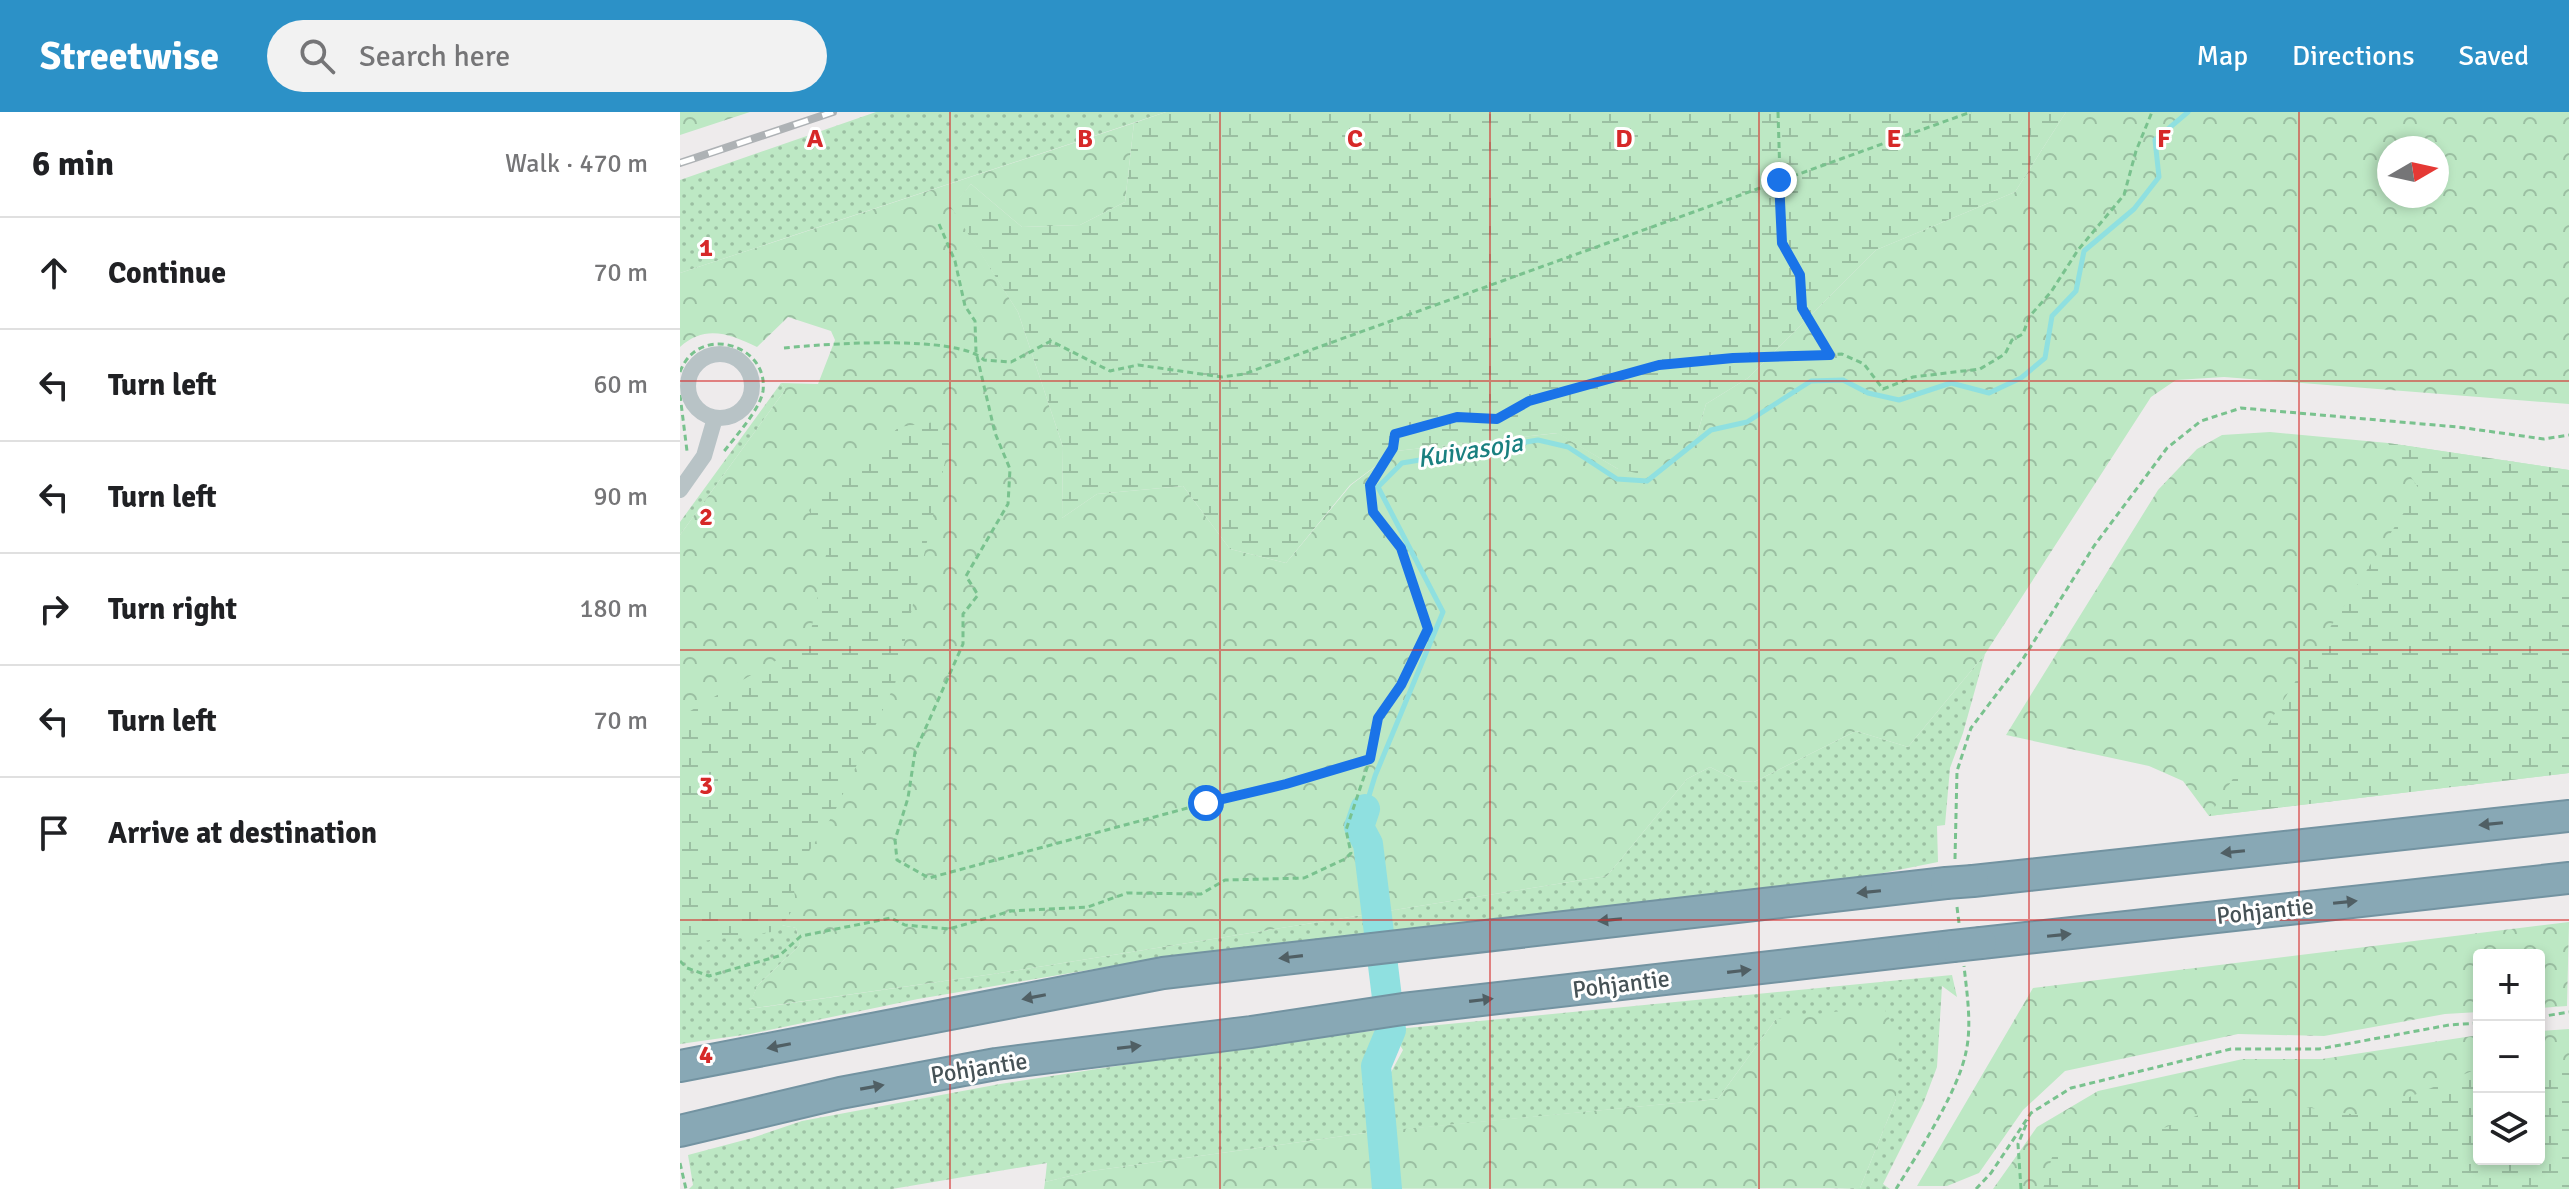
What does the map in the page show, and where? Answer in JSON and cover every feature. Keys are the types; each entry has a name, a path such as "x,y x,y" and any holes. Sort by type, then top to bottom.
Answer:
{"highway":[{"path":"689,1063 1163,973 1380,946 2569,816"},
{"name":"Pohjantie","path":"680,1131 840,1093 996,1064 1389,1011 1964,943 2569,878"}],"street":[{"path":"715,354 724,354 741,362 751,377 752,386 741,410 724,418 715,418 706,415 692,403 689,377 699,361 715,354"},
{"path":"680,490 704,456 715,418"}],"path":[{"path":"1778,112 1782,243 1800,275 1802,308 1830,355"},
{"path":"784,348 848,341 914,344 976,352 984,360 1011,362 1051,341 1110,371 1138,365 1222,377 1244,374 1971,112"},
{"path":"680,961 687,968 709,976 779,956 801,936 891,918 905,925 949,929 1011,911 1088,907 1127,893 1201,894 1225,880 1304,878 1345,859 1351,853 1346,830 1370,759 1378,718 1401,685 1428,629 1401,548 1373,512 1370,485 1393,448 1395,434 1457,417 1497,419 1529,401 1659,365 1733,358 1842,354 1864,364 1883,389 1913,377 1980,369 2005,354 2012,340 2023,334 2029,317 2051,292 2078,250 2124,195 2136,151 2152,112"},
{"path":"939,224 955,261 965,306 975,321 976,352 995,433 1010,469 1008,504 966,576 978,595 963,614 963,644 915,752 908,798 895,840 897,860 929,878 1370,759"},
{"path":"680,395 688,442 686,457"},
{"path":"1896,1189 1959,1076 1967,1050 1968,1002 1953,840 1957,771 1971,728 2021,662 2094,546 2167,448 2201,421 2241,408 2458,427 2544,439 2569,435"},
{"path":"2545,1016 2569,1012"},
{"path":"1976,1189 1991,1173 2031,1113 2071,1088 2231,1049 2319,1049 2473,1023"},
{"path":"2021,1189 2018,1144 2031,1113"},
{"path":"680,1163 686,1189"}],"green space":[{"path":"680,112 750,112 680,135"},
{"path":"876,112 1166,112 680,273 680,180"},
{"path":"1166,112 2066,112 2015,192 1876,250 1748,378 1706,404 1697,435 1641,474 1618,469 1557,433 1396,451 1350,485 1286,563 1230,549 1183,486 1097,494 1062,518 1063,447 1018,312 951,207 971,184 1022,227 1080,225 1125,202 1134,123"},
{"path":"2066,112 2569,112 2569,404 2224,377 2176,380 2151,397 1985,654 1908,747 1856,731 1754,782 1738,781 1710,767 1687,779 1607,876 1000,973 748,1009 757,986 800,945 796,928 771,923 680,928 680,535 785,390 781,383 818,384 835,340 831,331 788,317 757,347 727,335 708,333 680,347 680,273 1134,123 1125,202 1080,225 1022,227 971,184 952,207 1018,312 1063,447 1062,518 1097,494 1183,486 1230,549 1286,563 1351,485 1396,451 1558,433 1618,469 1697,435 1706,404 1748,378 1876,250 2015,192"},
{"path":"781,383 785,390 680,535 680,522"},
{"path":"935,422 949,444 895,684 833,815 792,877 796,904 779,931 680,944 680,717 809,641 826,555 809,510 899,427"},
{"path":"2270,432 2388,443 2569,470 2569,773 2209,816 2183,781 2149,766 2006,735 2158,490 2197,449 2222,435"},
{"path":"2388,443 2569,470 2569,773 2209,816 2419,489"},
{"path":"1985,654 1950,768 1945,825 1937,826 1938,862 1853,879 1124,964 918,999 750,1034 680,1044 680,928 771,923 796,928 800,945 757,986 749,1009 1000,973 1607,876 1687,779 1710,767 1738,781 1754,782 1856,731 1908,747"},
{"path":"2569,922 2567,1006 2545,1008 2545,949 2473,949 2473,1012 2445,1014 2324,1036 2238,1034 2065,1071 2023,1110 1979,1173 1947,1186 1917,1186 2033,988"},
{"path":"1952,975 1957,997 1942,986 1937,1067 1923,1104 1883,1184 1890,1189 1829,1189 1860,1188 1896,1099 1776,1019 1718,1099 1387,1131 1389,1076 1403,1050 1398,1042 1397,1029"},
{"path":"1883,1006 1899,1038 1896,1099 1860,1188 1044,1189 1045,1182 1091,1171 1372,1132 1718,1099 1776,1019"},
{"path":"2569,1029 2569,1189 1993,1189 2037,1127 2098,1091 2243,1059 2322,1059 2473,1036 2473,1165 2545,1165 2545,1031"},
{"path":"1380,1030 1381,1043 1370,1065 1372,1132 1091,1171 1045,1182 1047,1163 892,1189 689,1189 693,1185 688,1155 802,1121 1000,1084 1253,1045"},
{"path":"2545,1068 2569,1070 2569,1189 2043,1189 2058,1136 2142,1136 2245,1098 2364,1116 2473,1071 2473,1165 2545,1165"}],"waterway":[{"name":"Kuivasoja","path":"1365,809 1375,776 1443,612 1378,487 1402,463 1538,440 1568,447 1617,479 1647,481 1711,430 1747,422 1811,381 1843,380 1868,393 1899,400 1951,383 1989,393 2021,378 2045,358 2052,316 2076,291 2084,251 2134,209 2159,177 2155,140 2188,112"},
{"name":"Kuivasoja","path":"1365,809 1359,827 1368,844 1391,1030 1376,1066 1387,1189"}],"railway":[{"path":"680,163 833,112"}],"route":[{"path":"1206,803 1370,759 1378,718 1401,685 1428,629 1401,548 1373,512 1370,485 1393,448 1395,434 1457,417 1497,419 1529,401 1659,365 1733,358 1830,355 1802,308 1800,275 1782,243 1779,180"}]}
